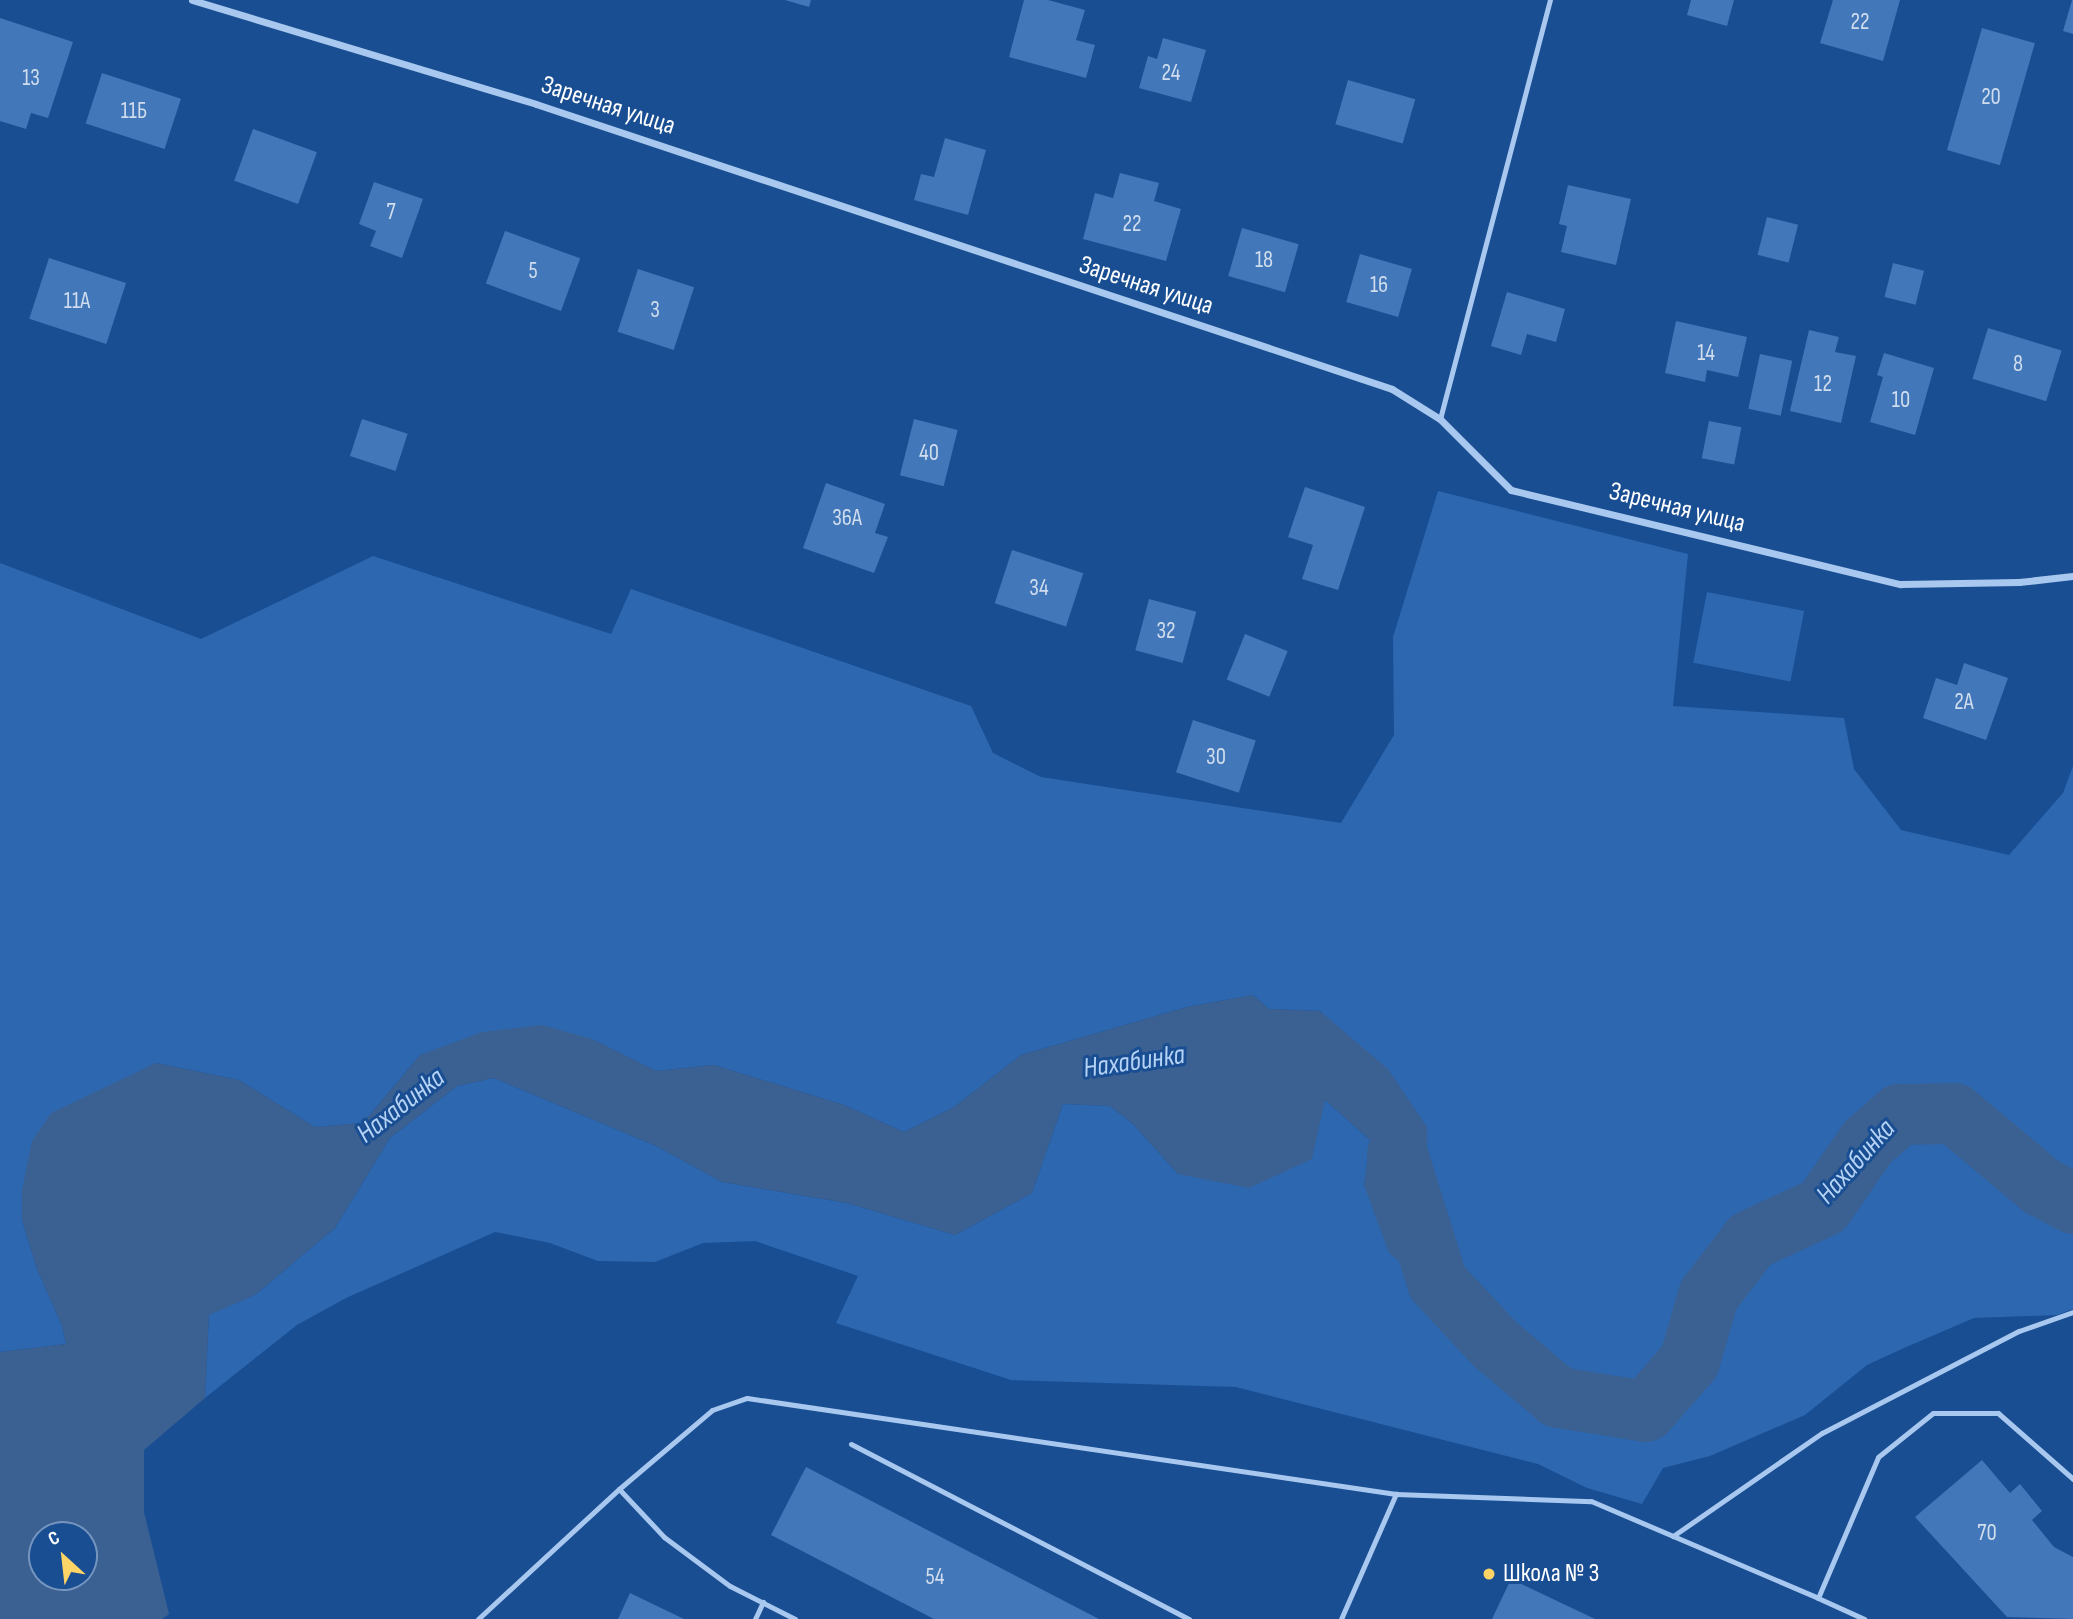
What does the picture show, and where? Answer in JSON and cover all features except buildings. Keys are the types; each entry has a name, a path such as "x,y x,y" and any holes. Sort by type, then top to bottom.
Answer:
{"street":[{"name":"Заречная улица","path":"192,0 536,104 1392,389 1440,419 1511,490 1901,584 2019,582 2073,576"}],"lane":[{"path":"1440,419 1550,0"},
{"path":"1673,1536 1822,1433 2019,1331 2073,1312"},
{"path":"478,1619 619,1489 712,1410 747,1398 1396,1494 1591,1501 1864,1619"},
{"path":"1818,1598 1878,1457 1933,1413 1998,1413 2073,1479"},
{"path":"851,1444 1189,1619"},
{"path":"619,1489 664,1537 730,1586 795,1619"},
{"path":"1341,1619 1396,1494"},
{"path":"755,1619 763,1602"}],"shaded area":[{"path":"1438,491 1688,554 1673,706 1844,718 1854,769 1901,830 2009,855 2063,793 2073,766 2073,1309 2057,1315 1974,1318 1904,1348 1867,1365 1805,1415 1710,1456 1663,1468 1642,1504 1587,1488 1538,1464 1236,1387 1011,1380 836,1323 858,1276 755,1241 703,1243 655,1262 598,1261 550,1243 495,1232 346,1298 297,1325 205,1398 209,1314 255,1295 335,1228 390,1138 457,1086 494,1078 656,1146 722,1182 847,1203 955,1235 1032,1193 1063,1104 1110,1106 1133,1124 1178,1174 1325,1100 1370,1140 1364,1186 1428,1212 1321,1011 1269,1009 1253,995 1187,1007 1021,1055 954,1107 904,1132 844,1105 714,1065 656,1071 592,1039 420,1055 363,1123 315,1127 239,1080 156,1063 118,1083 22,1220 37,1269 62,1326 66,1344 0,1352 0,563 201,639 373,556 611,634 631,589 971,706 993,753 1041,777 1341,823 1394,735 1393,637"},
{"path":"1707,592 1804,611 1790,682 1693,663"}],"water":[{"path":"1253,995 1269,1009 1320,1011 1388,1069 1427,1127 1428,1212 1409,1269 1389,1253 1364,1185 1370,1140 1325,1100 1312,1159 1249,1188 1178,1174 1133,1124 1110,1106 1063,1104 1032,1193 955,1235 847,1203 722,1182 656,1146 494,1078 457,1086 390,1138 335,1228 255,1295 209,1315 205,1398 144,1450 144,1512 169,1614 162,1619 0,1619 0,1352 66,1344 62,1326 37,1269 22,1220 22,1190 32,1141 51,1113 156,1063 239,1080 315,1127 363,1123 420,1055 482,1032 542,1025 592,1039 656,1071 714,1065 844,1105 904,1132 954,1107 1021,1055 1187,1007"}],"waterway":[{"name":"Нахабинка","path":"1397,1154 1437,1282 1495,1344 1558,1397 1645,1411 1689,1361 1708,1295 1750,1240 1823,1206 1867,1142 1899,1114 1954,1113 2041,1186 2073,1203"}],"place":[{"name":"Школа № 3","path":"1489,1574"}]}
